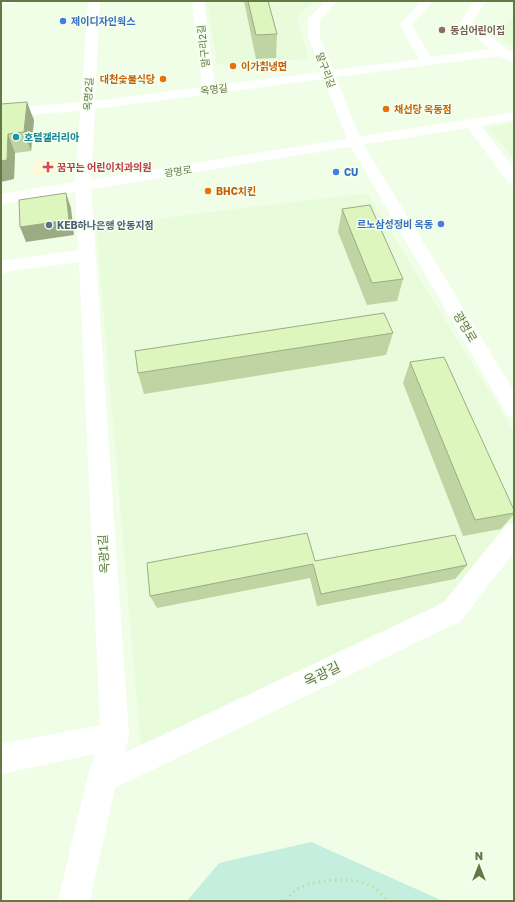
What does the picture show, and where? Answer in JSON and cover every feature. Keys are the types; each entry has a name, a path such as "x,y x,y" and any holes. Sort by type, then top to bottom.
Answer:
{"street":[{"path":"1,2 10,1"},
{"name":"옥명2길","path":"83,187 94,1"},
{"name":"말구리2길","path":"198,1 209,90"},
{"name":"말구리길","path":"329,1 314,19 314,37 327,75 355,142"},
{"path":"427,1 406,25 427,61"},
{"path":"480,1 466,24 501,52 514,60"},
{"name":"옥명길","path":"1,113 88,106 501,52"},
{"name":"광명로","path":"1,199 83,187 514,116"},
{"path":"472,124 514,179"},
{"name":"광명로","path":"355,142 514,409"},
{"name":"옥광1길","path":"83,187 115,736"},
{"path":"1,270 5,266 87,255"},
{"name":"옥광길","path":"102,779 452,612 514,533"},
{"path":"1,759 115,736 102,779 74,901"}],"path":[{"path":"287,901 294,891 317,883 352,879 365,883 377,890 389,901"}],"shaded area":[{"path":"207,1 313,1 297,19 309,59 217,64"},
{"path":"514,19 514,48 490,31"},
{"path":"514,123 514,160 488,128"},
{"name":"꿈꾸는 어린이치과의원","path":"65,158 63,173 31,176 34,161"},
{"path":"367,193 514,432 514,537 469,600 141,751 96,226"},
{"path":"311,842 443,901 187,901 219,863"}],"building":[{"path":"248,1 268,1 277,34 256,35"},
{"path":"27,102 24,132 8,134 7,160 1,161 1,104"},
{"path":"66,193 69,220 20,227 19,200"},
{"path":"370,205 403,279 372,283 342,209"},
{"path":"384,313 393,333 138,373 135,351"},
{"path":"444,357 514,510 514,513 475,520 410,362"},
{"path":"307,533 315,561 455,535 467,565 321,594 313,564 150,596 147,563"}],"place":[{"name":"제이디자인웍스","path":"63,21"},
{"name":"동심어린이집","path":"442,30"},
{"name":"이가칡냉면","path":"233,66"},
{"name":"대천숯불식당","path":"163,79"},
{"name":"채선당 옥동점","path":"386,109"},
{"name":"호텔갤러리아","path":"16,137"},
{"name":"꿈꾸는 어린이치과의원","path":"48,167"},
{"name":"CU","path":"336,172"},
{"name":"BHC치킨","path":"208,191"},
{"name":"르노삼성정비 옥동","path":"441,224"},
{"name":"KEB하나은행 안동지점","path":"49,225"}]}
